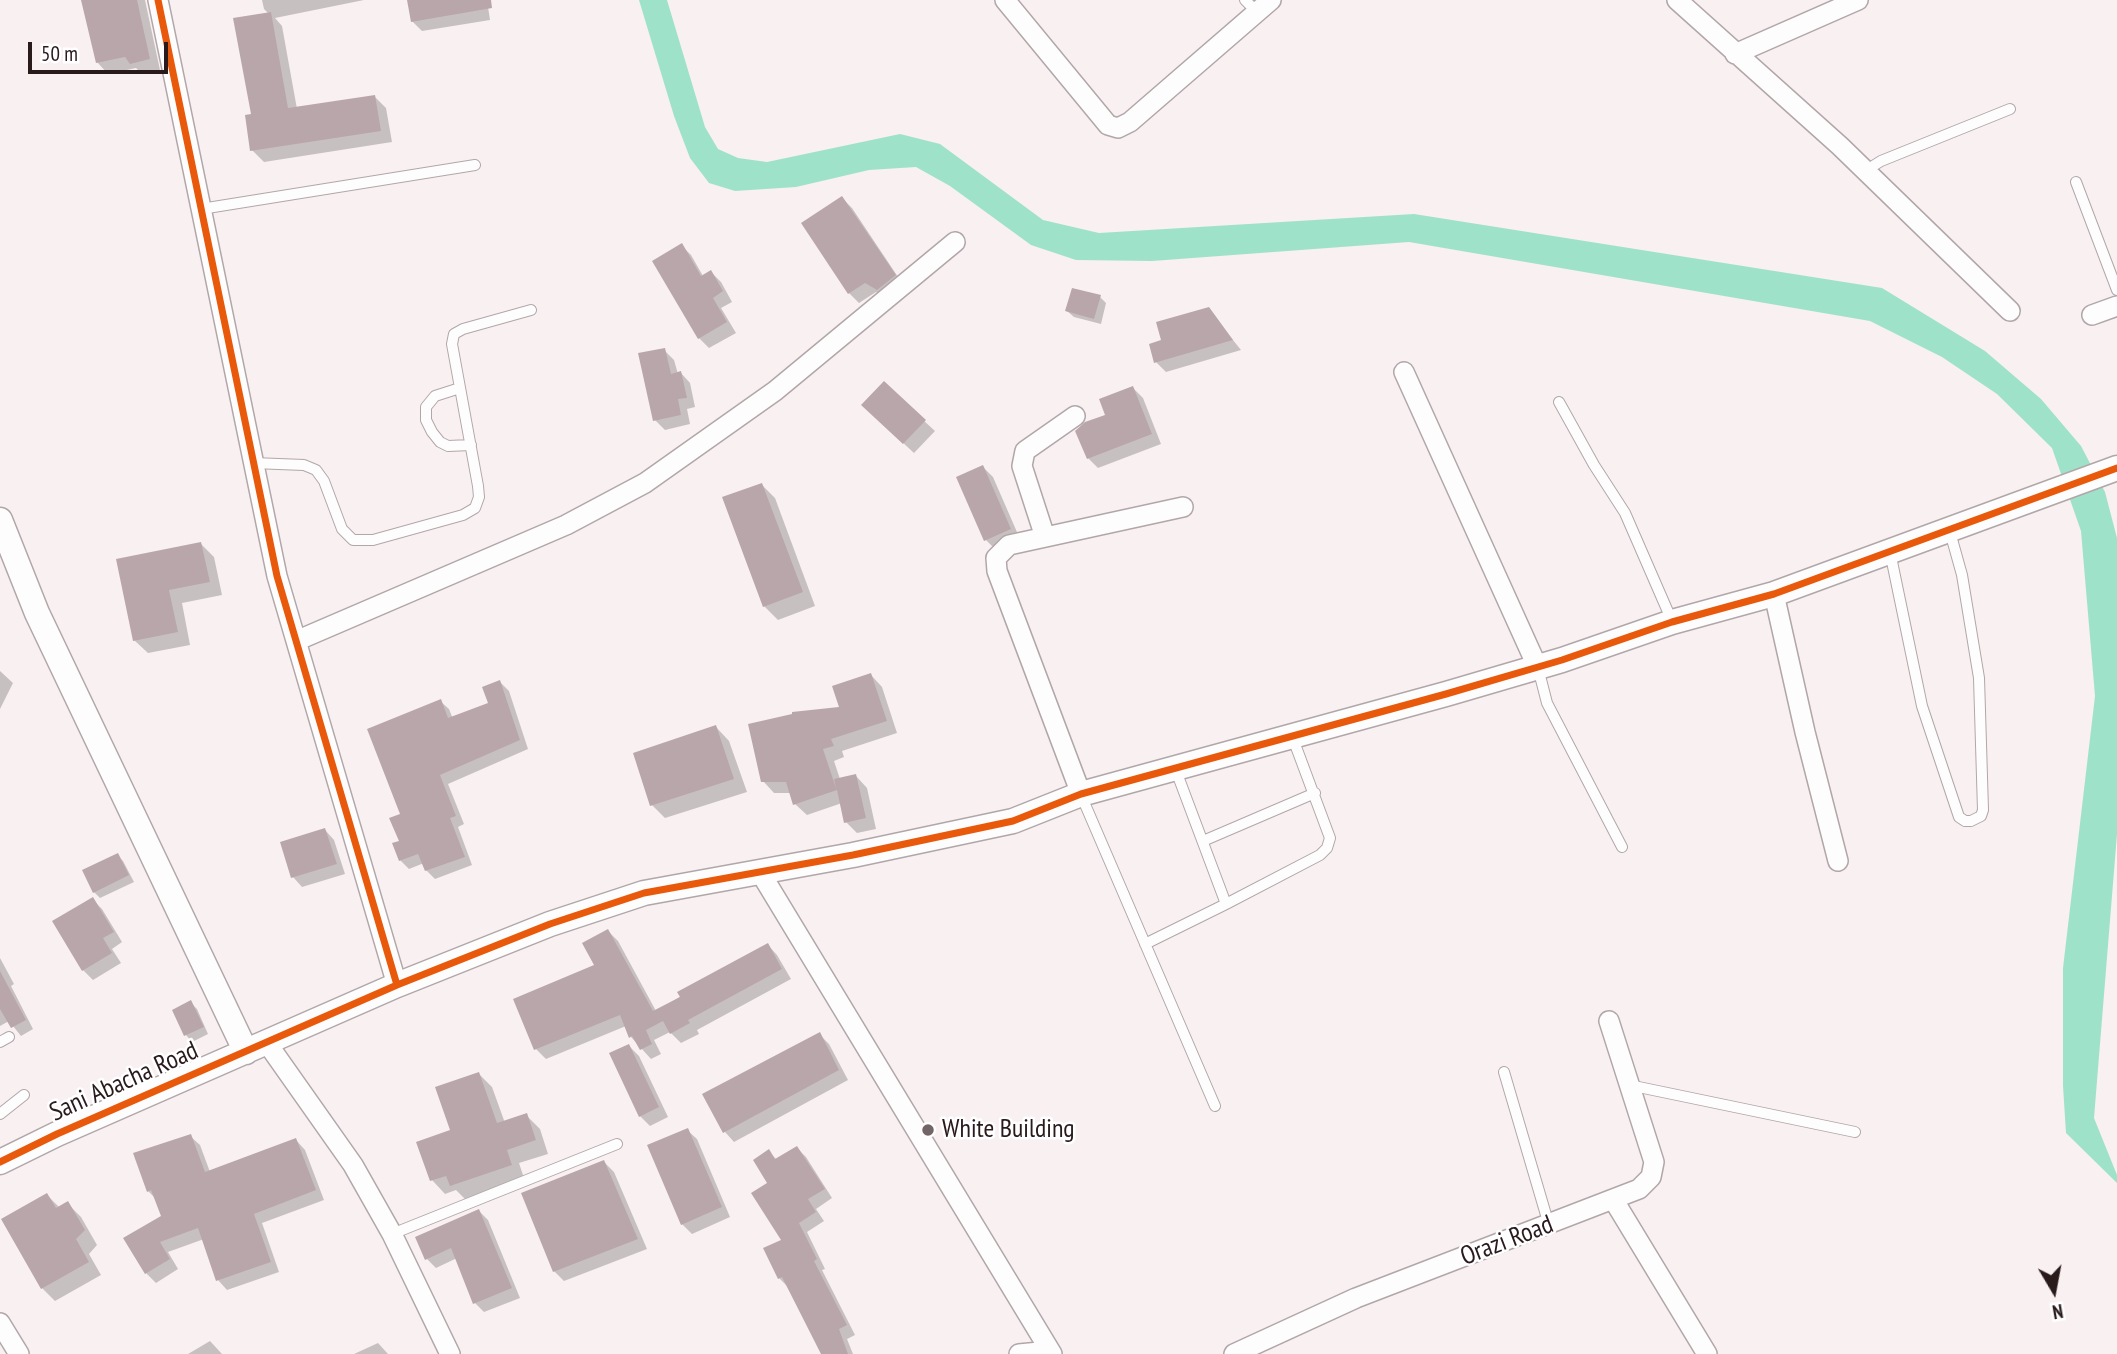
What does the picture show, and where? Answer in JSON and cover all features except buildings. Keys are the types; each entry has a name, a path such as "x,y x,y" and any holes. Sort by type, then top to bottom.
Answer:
{"street":[{"path":"158,0 277,576 397,985"},
{"path":"1005,0 1108,125 1118,128 1130,122 1258,4"},
{"path":"1677,0 1865,171 2010,311"},
{"path":"1735,54 1858,0"},
{"path":"296,641 566,525 646,483 775,391 955,242"},
{"path":"2092,316 2117,306"},
{"path":"1404,372 1538,666"},
{"path":"1045,537 1022,466 1025,451 1075,416"},
{"name":"Sani Abacha Road","path":"0,1162 57,1134 397,985 550,924 645,893 866,852 1013,821 1081,794 1446,694 1562,660 1672,622 1774,594 2110,471"},
{"path":"1081,794 998,571 996,558 1009,545 1183,507"},
{"path":"0,520 37,613 257,1047 353,1165 392,1234 450,1354"},
{"path":"1774,594 1838,861"},
{"path":"761,872 1051,1352 1019,1354"},
{"name":"Orazi Road","path":"1234,1354 1356,1298 1639,1189 1651,1177 1654,1162 1609,1021"},
{"path":"1613,1199 1707,1354"},
{"path":"0,1323 19,1354"}],"lane":[{"path":"1865,171 1881,161 2010,109"},
{"path":"201,209 475,165"},
{"path":"2076,182 2117,289"},
{"path":"253,463 304,465 316,470 324,481 342,528 353,540 373,540 463,515 475,508 479,497 452,344 454,334 531,310"},
{"path":"460,388 435,396 426,407 426,420 440,442 448,446 471,445"},
{"path":"1559,402 1594,465 1625,513 1672,622"},
{"path":"1890,551 1922,706 1959,817 1971,821 1981,816 1983,810 1979,678 1962,575 1950,529"},
{"path":"1538,666 1547,703 1622,847"},
{"path":"1145,943 1226,905 1320,855 1327,848 1330,838 1292,736"},
{"path":"1175,768 1226,905"},
{"path":"1202,841 1315,793"},
{"path":"1081,794 1215,1106"},
{"path":"1504,1072 1549,1225"},
{"path":"1629,1085 1855,1132"},
{"path":"0,1114 24,1096"},
{"path":"392,1234 617,1144"}],"shaded area":[{"path":"639,0 667,0 705,127 718,149 738,158 767,162 900,134 940,144 1043,220 1099,233 1414,214 1882,288 1985,351 2041,399 2081,446 2105,492 2117,538 2117,834 2094,1118 2117,1175 2117,1183 2066,1133 2063,1086 2063,968 2095,696 2081,531 2052,448 1997,394 1942,357 1870,321 1409,242 1152,261 1076,260 1031,245 950,186 916,167 869,170 796,187 735,191 709,183 690,158 674,116"}],"cycle path":[{"path":"158,0 277,576 397,985"},
{"path":"0,1162 57,1134 397,985 550,924 644,893 853,855 1013,821 1081,794 1446,694 1562,660 1672,622 1774,594 2117,468"}],"place":[{"name":"White Building","path":"928,1130"}]}
